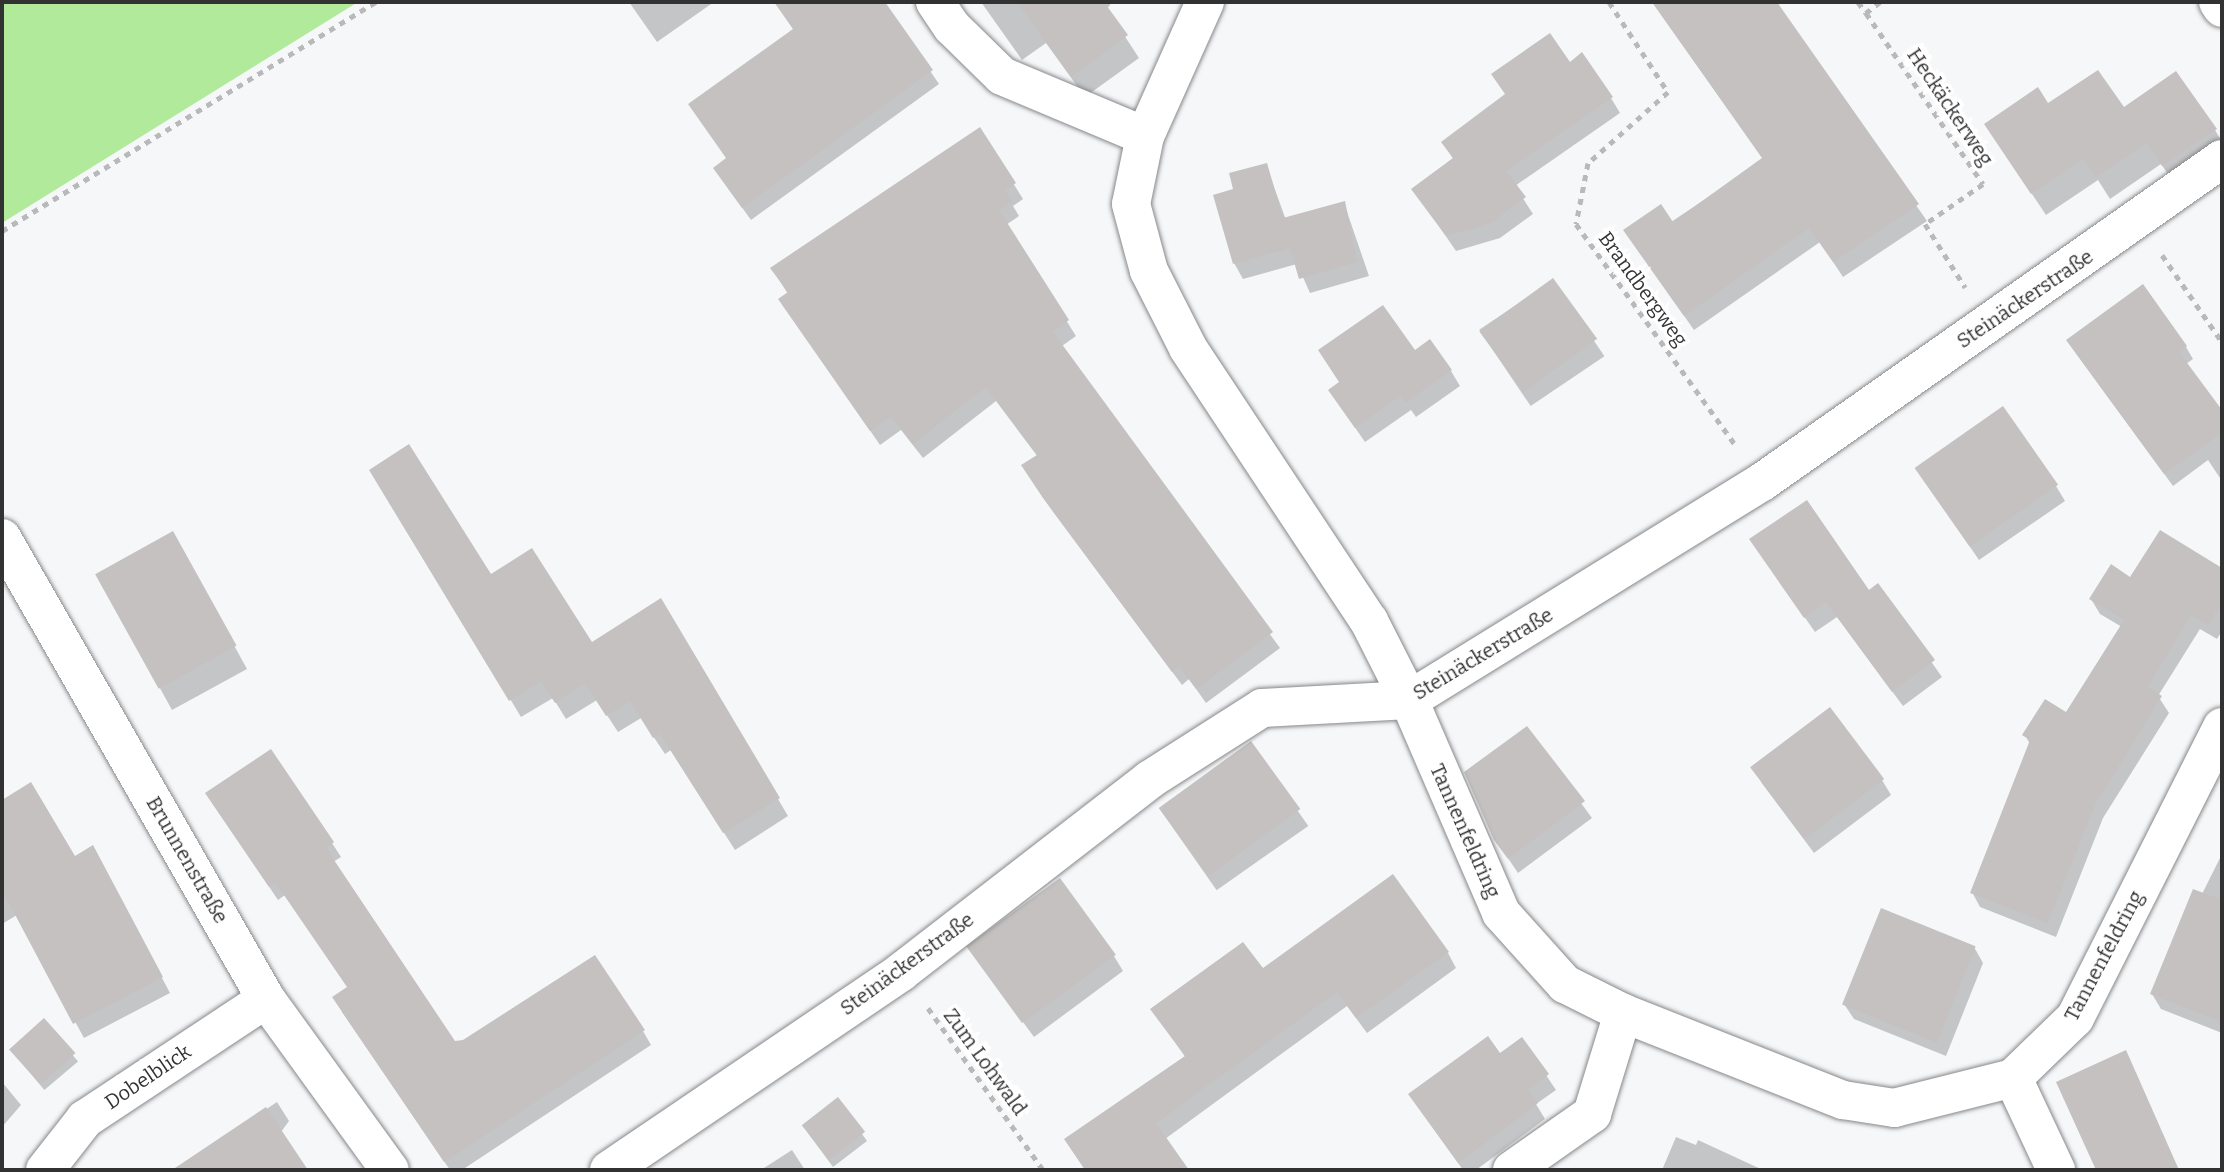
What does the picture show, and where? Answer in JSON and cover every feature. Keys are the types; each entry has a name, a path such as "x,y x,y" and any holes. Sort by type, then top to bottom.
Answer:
{"street":[{"path":"935,2 952,27 1002,76 1145,136"},
{"name":"Tannenfeldring","path":"1205,2 1145,136 1131,204 1149,271 1188,348 1369,621 1409,700 1501,913 1565,984 1623,1013 1843,1100 1894,1108 2013,1078 2075,1018 2222,727"},
{"path":"2218,2 2222,8"},
{"name":"Steinäckerstraße","path":"609,1170 901,972 1149,780 1262,708 1409,700 1762,482 1988,323 2139,222 2222,159"},
{"name":"Brunnenstraße","path":"2,538 266,999 390,1170"},
{"name":"Dobelblick","path":"45,1170 85,1119 266,999"},
{"path":"1512,1170 1592,1114 1623,1013"},
{"path":"2013,1078 2056,1170"}],"path":[{"path":"2,231 376,2"},
{"name":"Brandbergweg","path":"1609,2 1668,92 1588,163 1576,224 1762,482"},
{"name":"Heckäckerweg","path":"1858,2 1983,184 1925,224 1988,323"},
{"path":"1866,13 1880,2"},
{"path":"2139,222 2222,342"},
{"name":"Zum Lohwald","path":"901,972 1043,1170"}],"green space":[{"path":"2,2 358,2 2,223"}],"building":[{"path":"774,2 885,2 933,70 742,208 713,168 726,158 688,104 793,29"},
{"path":"1017,2 1104,2 1128,35 1071,77"},
{"path":"1652,2 1777,2 1919,204 1833,262 1809,228 1684,316 1623,230 1661,204 1673,222 1762,158"},
{"path":"1550,33 1570,62 1582,52 1613,97 1506,171 1526,197 1491,223 1446,236 1411,189 1453,158 1441,142 1505,94 1491,74"},
{"path":"2098,70 2124,107 2176,71 2217,129 2162,166 2147,143 2096,177 2083,159 2031,194 1984,124 2038,87 2048,103"},
{"path":"980,127 1016,183 1005,190 1012,201 999,210 1069,320 1053,332 1273,632 1196,689 1179,666 1172,672 1043,498 1021,465 1037,455 986,387 913,444 891,416 870,431 778,299 788,292 770,268"},
{"path":"1267,163 1283,218 1345,201 1357,262 1299,279 1290,248 1233,264 1213,195 1233,189 1229,173"},
{"path":"1553,278 1597,339 1523,392 1479,331"},
{"path":"2143,284 2187,346 2179,352 2222,410 2222,433 2164,474 2066,340"},
{"path":"1383,305 1415,350 1430,339 1452,370 1405,403 1400,396 1355,428 1328,390 1339,382 1318,350"},
{"path":"2003,406 2058,485 1970,547 1915,468"},
{"path":"409,444 491,574 532,548 592,642 661,598 780,798 723,833 660,734 653,738 630,701 606,716 585,683 555,703 541,681 509,701 369,470"},
{"path":"1807,500 1869,590 1878,583 1935,660 1892,692 1826,602 1804,618 1749,539"},
{"path":"2160,530 2222,568 2222,603 2208,625 2191,615 2147,687 2162,696 2096,803 2048,923 1970,893 2030,740 2022,735 2045,699 2066,712 2124,620 2089,599 2111,564 2130,577"},
{"path":"173,531 237,646 159,689 95,574"},
{"path":"1830,707 1884,779 1804,839 1750,767"},
{"path":"1527,726 1585,801 1508,859 1494,840 1464,772"},
{"path":"1251,741 1300,809 1208,876 1159,808"},
{"path":"271,749 334,842 326,848 455,1041 463,1040 595,955 645,1030 444,1162 332,997 347,987 275,882 269,887 205,793"},
{"path":"31,782 75,856 93,845 163,977 73,1024 2,890 2,800"},
{"path":"1393,874 1449,952 1356,1018 1337,992 1156,1123 1189,1170 1085,1170 1064,1139 1185,1056 1150,1009 1243,942 1263,968"},
{"path":"1060,878 1116,955 1022,1023 966,946"},
{"path":"2193,889 2222,900 2222,1022 2150,994"},
{"path":"1881,908 1976,946 1937,1043 1842,1004"},
{"path":"44,1018 75,1053 41,1084 9,1049"},
{"path":"1488,1036 1500,1053 1522,1037 1549,1074 1528,1090 1538,1103 1458,1163 1408,1094"},
{"path":"2126,1050 2179,1170 2096,1170 2056,1082"},
{"path":"838,1097 865,1132 829,1160 802,1125"},
{"path":"266,1107 308,1170 172,1170"}]}
